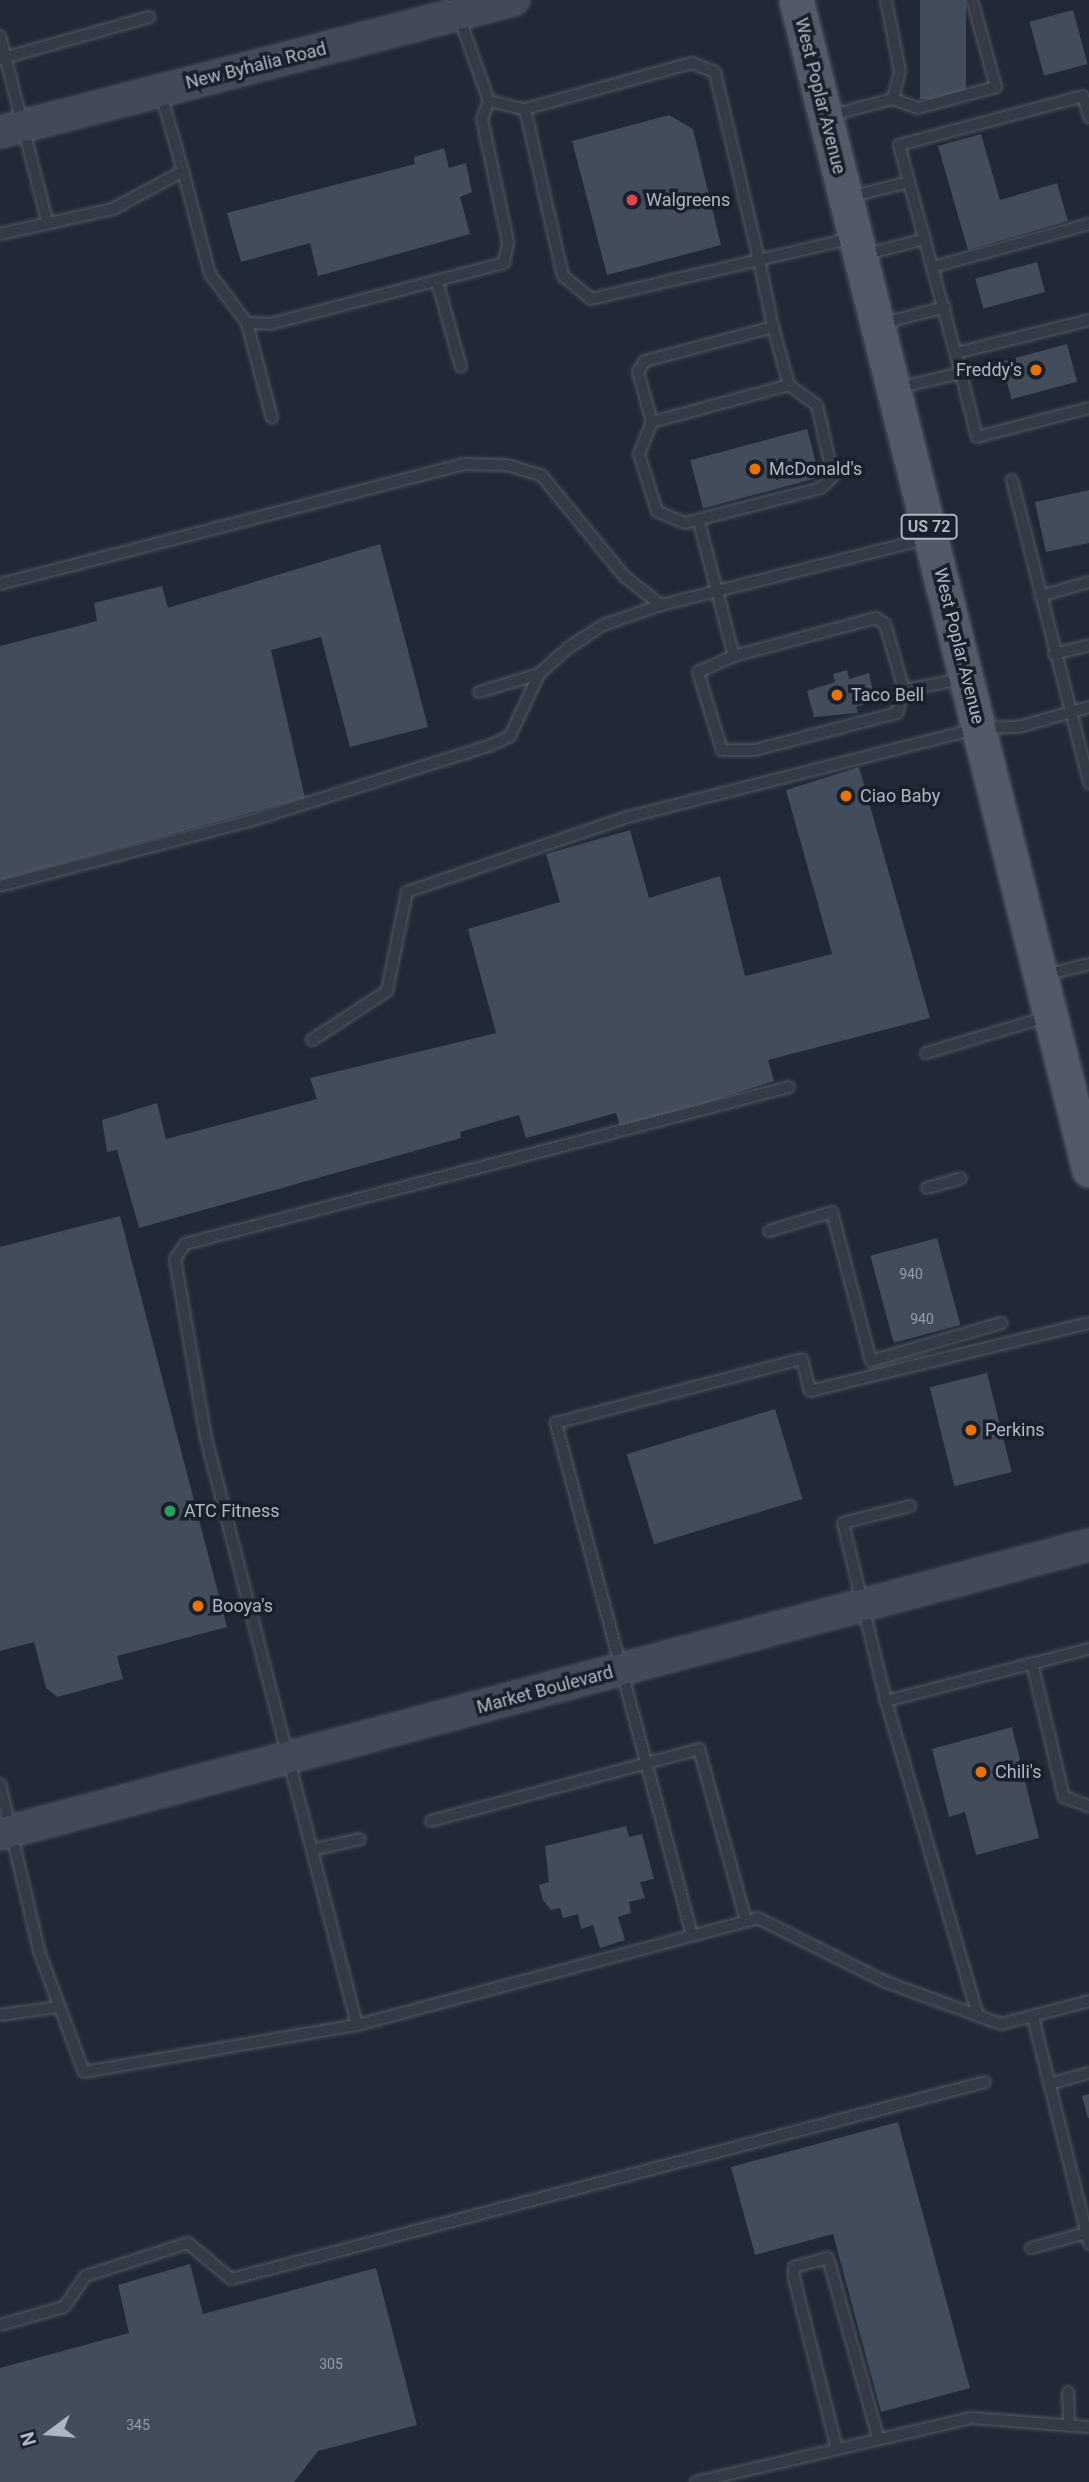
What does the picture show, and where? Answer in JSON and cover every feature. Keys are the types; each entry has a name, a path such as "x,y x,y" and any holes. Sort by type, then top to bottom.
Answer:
{"main road":[{"name":"West Poplar Avenue","path":"796,0 1089,1170"}],"street":[{"name":"New Byhalia Road","path":"11,130 160,91 455,7 513,0"},
{"name":"Market Boulevard","path":"8,1832 621,1670 866,1602 1089,1545"}],"lane":[{"path":"886,0 900,71 893,99"},
{"path":"825,117 893,99 918,108 996,87 972,0"},
{"path":"247,323 270,324 504,263 508,242 482,119 489,102 455,7"},
{"path":"2,59 149,18"},
{"path":"0,36 11,130 47,221"},
{"path":"489,102 525,109 692,63 715,72 773,327 789,385 817,405 833,476 821,488 699,522 657,511 639,454 652,422 638,372 645,361 773,327"},
{"path":"160,91 210,274 247,323 272,418"},
{"path":"1089,117 1083,96 900,145 945,307 977,437 1089,408"},
{"path":"525,109 563,276 591,299 759,260 925,239"},
{"path":"0,234 47,221 113,209 183,171"},
{"path":"846,197 909,182"},
{"path":"933,267 1089,224"},
{"path":"438,281 461,367"},
{"path":"878,325 945,307"},
{"path":"956,353 1089,320"},
{"path":"894,389 961,373"},
{"path":"652,422 789,385"},
{"path":"0,584 464,464 507,465 542,476 625,577 661,605"},
{"path":"1012,481 1054,654 1089,782"},
{"path":"699,522 734,656"},
{"path":"479,692 538,674 603,625 661,605 932,537"},
{"path":"1040,596 1089,582"},
{"path":"876,618 885,624 904,690 897,713 755,750 722,750 698,672 734,656 876,618"},
{"path":"1054,654 1089,645"},
{"path":"0,886 250,821 491,745 510,736 523,717 538,674"},
{"path":"904,690 967,678"},
{"path":"312,1040 387,990 407,892 624,818 980,728 1018,727 1089,707"},
{"path":"1042,976 1089,964"},
{"path":"926,1053 1052,1016"},
{"path":"357,2025 316,1849 206,1438 175,1259 185,1244 789,1087"},
{"path":"927,1188 961,1178"},
{"path":"769,1231 832,1212 871,1361 1002,1323"},
{"path":"692,1935 556,1423 803,1359 810,1391 1089,1323"},
{"path":"910,1506 843,1522 866,1602 886,1701 978,2016"},
{"path":"886,1701 1089,1648"},
{"path":"1032,1663 1064,1797 1089,1806"},
{"path":"431,1821 699,1749 746,1921"},
{"path":"0,1784 8,1832 30,1922 58,2007 84,2072 357,2025 758,1918 886,1982 1001,2024 1089,2001"},
{"path":"316,1849 360,1839"},
{"path":"0,2015 58,2007"},
{"path":"1031,2248 1088,2236 1032,2017"},
{"path":"1049,2084 1089,2073"},
{"path":"0,2325 64,2307 86,2276 188,2243 231,2279 985,2082"},
{"path":"836,2445 793,2278 794,2267 828,2258 878,2437"},
{"path":"1068,2392 1069,2426"},
{"path":"696,2482 836,2445 972,2418 1089,2427"}],"building":[{"path":"920,0 966,0 966,99 920,99"},
{"path":"1073,10 1087,64 1044,76 1030,22"},
{"name":"Walgreens","path":"669,115 693,129 721,245 607,275 572,141"},
{"path":"981,134 1000,200 1057,183 1068,221 968,250 938,146"},
{"path":"444,148 449,168 466,163 472,192 460,197 470,234 318,276 310,243 241,262 227,213 415,164 414,157"},
{"path":"1037,262 1045,292 983,309 975,279"},
{"path":"1067,344 1077,382 1011,399 1001,362"},
{"name":"McDonald's","path":"807,429 820,477 703,509 690,460"},
{"path":"1089,490 1089,543 1046,552 1035,502"},
{"path":"380,544 428,727 350,747 321,637 271,650 305,798 0,880 0,646 97,621 94,603 162,586 168,608"},
{"path":"847,670 849,679 869,673 875,701 856,707 858,713 814,717 807,691 835,682 833,674"},
{"path":"859,767 930,1018 768,1060 774,1081 621,1130 616,1113 526,1138 519,1115 460,1132 461,1138 139,1228 117,1150 107,1152 102,1120 157,1103 166,1139 317,1099 310,1078 496,1033 468,929 560,902 546,854 630,830 649,898 720,876 745,976 832,954 786,790"},
{"path":"120,1216 227,1627 117,1656 123,1679 57,1697 46,1688 34,1642 0,1651 0,1247"},
{"path":"937,1238 960,1325 894,1343 870,1256"},
{"name":"Perkins","path":"987,1373 1012,1472 954,1486 930,1387"},
{"path":"775,1409 802,1499 654,1544 627,1454"},
{"name":"Chili's","path":"1012,1727 1039,1838 976,1855 965,1812 949,1817 932,1749"},
{"path":"626,1826 629,1837 642,1834 654,1879 640,1882 645,1898 629,1902 631,1913 618,1917 625,1940 600,1948 593,1925 581,1929 578,1914 563,1918 560,1908 551,1910 543,1900 539,1885 549,1882 545,1846"},
{"path":"1089,2094 1089,2118 1088,2118 1082,2096"},
{"path":"898,2122 970,2388 881,2412 833,2234 755,2255 731,2167"},
{"path":"190,2264 203,2314 376,2268 417,2425 318,2451 294,2482 0,2482 0,2368 129,2333 118,2285"}],"place":[{"name":"Walgreens","path":"632,200"},
{"name":"Freddy's","path":"1036,370"},
{"name":"McDonald's","path":"755,469"},
{"name":"Taco Bell","path":"837,695"},
{"name":"Ciao Baby","path":"846,796"},
{"name":"Perkins","path":"971,1430"},
{"name":"ATC Fitness","path":"170,1511"},
{"name":"Booya's","path":"198,1606"},
{"name":"Chili's","path":"981,1772"}]}
